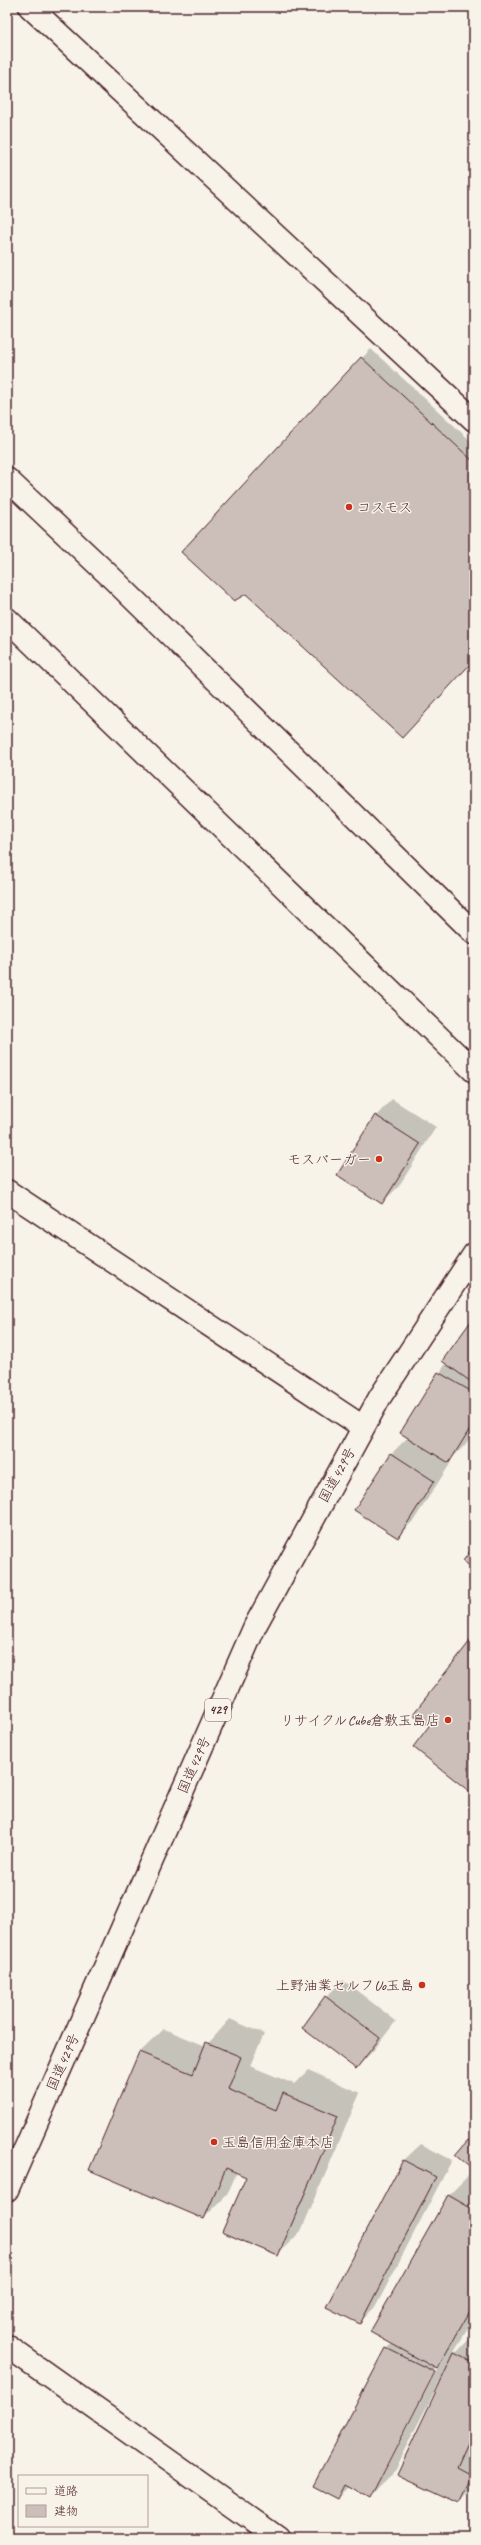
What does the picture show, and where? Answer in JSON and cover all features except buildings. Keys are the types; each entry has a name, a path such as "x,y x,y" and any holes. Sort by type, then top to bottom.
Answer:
{"main road":[{"path":"30,7 474,420"},
{"path":"7,479 112,578 474,933"},
{"path":"7,619 474,1071"},
{"path":"7,1191 363,1427"},
{"name":"国道429号","path":"7,2190 255,1626 380,1397 474,1254"},
{"path":"7,2346 278,2538"}],"place":[{"name":"コスモス","path":"349,507"},
{"name":"モスバーガー","path":"379,1159"},
{"name":"リサイクルCube倉敷玉島店","path":"448,1720"},
{"name":"上野油業セルフUo玉島","path":"422,1985"},
{"name":"玉島信用金庫本店","path":"214,2142"}]}
